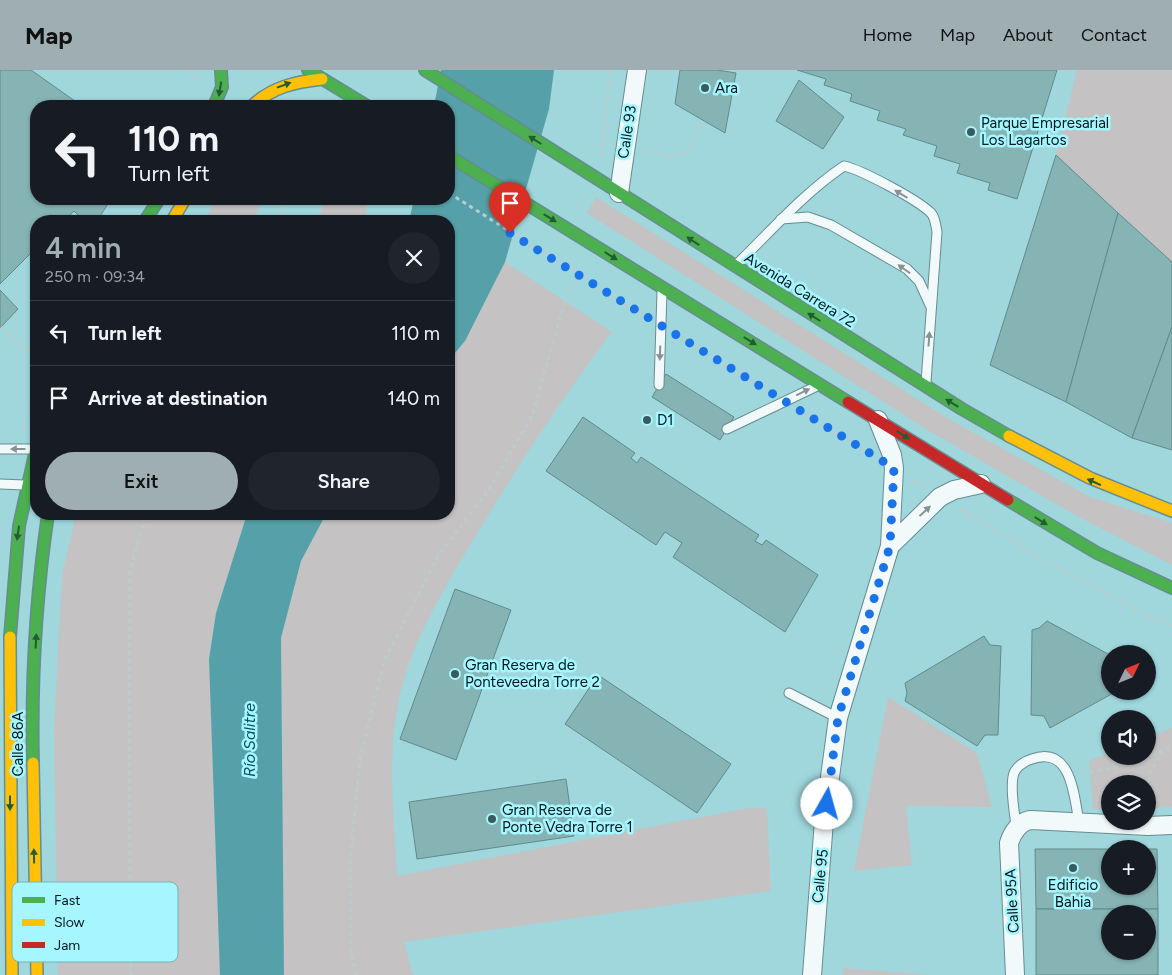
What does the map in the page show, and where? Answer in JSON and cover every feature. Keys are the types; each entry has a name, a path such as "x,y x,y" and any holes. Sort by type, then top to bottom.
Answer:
{"main road":[{"path":"217,100 222,87 221,70"},
{"path":"308,70 358,100"},
{"name":"Avenida Carrera 72","path":"425,70 925,387 1048,460 1130,497 1172,511"},
{"path":"260,100 274,89 293,82 322,79"},
{"path":"455,160 981,484 1097,553 1172,588"},
{"name":"Calle 86A","path":"12,975 5,691 11,579 17,538 30,488"},
{"name":"Calle 86A","path":"35,882 32,719 40,571 47,520"},
{"name":"Calle 86A","path":"37,962 37,975"}],"street":[{"name":"Calle 93","path":"619,193 637,70"},
{"name":"Calle 95","path":"812,975 824,821 838,718 890,546 894,468 892,455 877,420"},
{"name":"Calle 95","path":"890,546 940,497 954,490 981,484"},
{"path":"5,691 33,690"},
{"path":"5,719 32,719"},
{"path":"1016,829 1027,820 1101,823"},
{"path":"1156,826 1172,825"},
{"name":"Calle 95A","path":"1015,975 1009,843 1016,829"}],"lane":[{"path":"734,267 828,177 844,166 867,174 933,214 937,232 925,387"},
{"path":"782,220 808,217 830,224 907,269 919,281 931,308"},
{"path":"659,385 662,287"},
{"path":"728,429 820,384"},
{"path":"0,449 30,449"},
{"path":"0,484 30,484"},
{"path":"790,693 838,718"},
{"path":"1016,829 1013,776 1018,767 1031,759 1047,757 1065,767 1070,776 1079,822"}],"path":[{"path":"602,163 610,70"},
{"path":"642,147 660,155 674,158 688,152 703,121"},
{"path":"455,197 576,274 1048,562 1150,617 1172,625"},
{"path":"356,975 351,953 350,861 360,759 385,659 438,556 490,488 532,416 565,301 576,274"},
{"path":"1,327 30,352"},
{"path":"130,882 128,772 130,570 144,520"},
{"path":"1070,776 1125,765 1172,747"},
{"path":"1149,775 1163,751"},
{"path":"131,962 131,975"}],"shaded area":[{"path":"1077,70 1172,70 1172,262 1056,155"},
{"path":"596,197 947,418 1090,497 1172,523 1172,565 1077,516 926,429 587,213"},
{"path":"213,205 260,205 256,215 207,215"},
{"path":"323,205 366,205 366,215 319,215"},
{"path":"505,262 612,332 557,408 506,486 438,600 417,643 402,687 392,751 392,793 397,876 748,808 767,808 771,891 404,942 413,975 284,975 281,638 301,561 323,520 455,520 455,353 465,341"},
{"path":"75,520 245,520 216,613 209,659 220,975 58,975 58,962 178,962 178,882 56,882 54,729 62,575"},
{"path":"888,697 977,753 992,807 906,806 912,865 854,871"},
{"path":"1172,728 1172,807 1156,808 1156,775 1101,775 1101,809 1093,809 1089,761 1101,756 1101,765 1156,765 1156,734"},
{"path":"843,968 930,975 843,975"}],"water":[{"path":"441,70 554,70 549,109 505,262 465,341 455,353 455,215 410,215 413,205 455,205 455,100 435,100"},
{"name":"Río Salitre","path":"245,520 323,520 301,561 281,638 284,975 220,975 209,659 216,613"}],"building":[{"path":"0,70 31,70 74,100 30,100 30,205 107,205 101,215 78,215 74,211 70,215 30,215 30,254 0,284"},
{"name":"Ara","path":"680,70 717,70 736,73 725,133 675,104"},
{"name":"Parque Empresarial Los Lagartos","path":"797,70 1057,70 1017,199 988,190 990,183 957,173 960,164 934,156 937,146 903,135 906,129 877,120 880,111 850,101 852,94 824,85 826,79"},
{"path":"799,80 844,117 823,149 776,121"},
{"path":"1056,155 1118,213 1066,402 990,365"},
{"path":"1118,213 1172,262 1172,327 1132,438 1066,402"},
{"path":"0,290 18,309 0,328"},
{"path":"1172,327 1172,450 1132,438"},
{"path":"666,374 734,417 720,440 652,397"},
{"path":"583,417 635,453 631,458 637,463 641,457 759,535 755,541 762,545 766,540 818,575 785,632 673,557 682,543 665,532 656,545 546,471"},
{"name":"Gran Reserva de Ponteveedra Torre 2","path":"455,589 511,610 456,760 400,739"},
{"path":"1047,621 1101,650 1101,700 1050,728 1044,716 1031,715 1032,630 1039,628"},
{"path":"984,636 990,645 1001,646 998,735 985,735 977,746 905,701 907,693 905,683"},
{"path":"598,675 731,764 697,813 565,724"},
{"name":"Gran Reserva de Ponte Vedra Torre 1","path":"566,779 574,836 417,859 409,802"},
{"name":"Edificio Bahia","path":"1035,849 1101,849 1101,895 1156,895 1157,849 1158,909 1156,909 1156,905 1101,905 1101,909 1036,909"},
{"path":"1036,909 1101,909 1101,960 1156,960 1156,909 1158,909 1158,975 1036,975"}],"traffic: fast":[{"path":"217,100 222,87 221,70"},
{"path":"308,70 357,100"},
{"path":"425,70 962,409 1009,436"},
{"path":"455,160 848,402"},
{"path":"149,215 155,205"},
{"path":"10,637 19,526 30,476"},
{"path":"1008,500 1097,553 1172,588"},
{"path":"33,763 35,638 47,520"}],"traffic: slow":[{"path":"260,100 284,86 322,79"},
{"path":"176,215 181,205"},
{"path":"1009,436 1090,478 1172,511"},
{"path":"10,637 12,975"},
{"path":"33,763 35,882"},
{"path":"37,962 37,975"}],"traffic: jam":[{"path":"848,402 1008,500"}],"place":[{"name":"Ara","path":"705,88"},
{"name":"Parque Empresarial Los Lagartos","path":"971,132"},
{"name":"D1","path":"647,420"},
{"name":"Gran Reserva de Ponteveedra Torre 2","path":"455,674"},
{"name":"Gran Reserva de Ponte Vedra Torre 1","path":"492,819"},
{"name":"Edificio Bahia","path":"1073,868"}],"route":[{"path":"510,233 894,468 890,546 838,718 827,804"}]}
